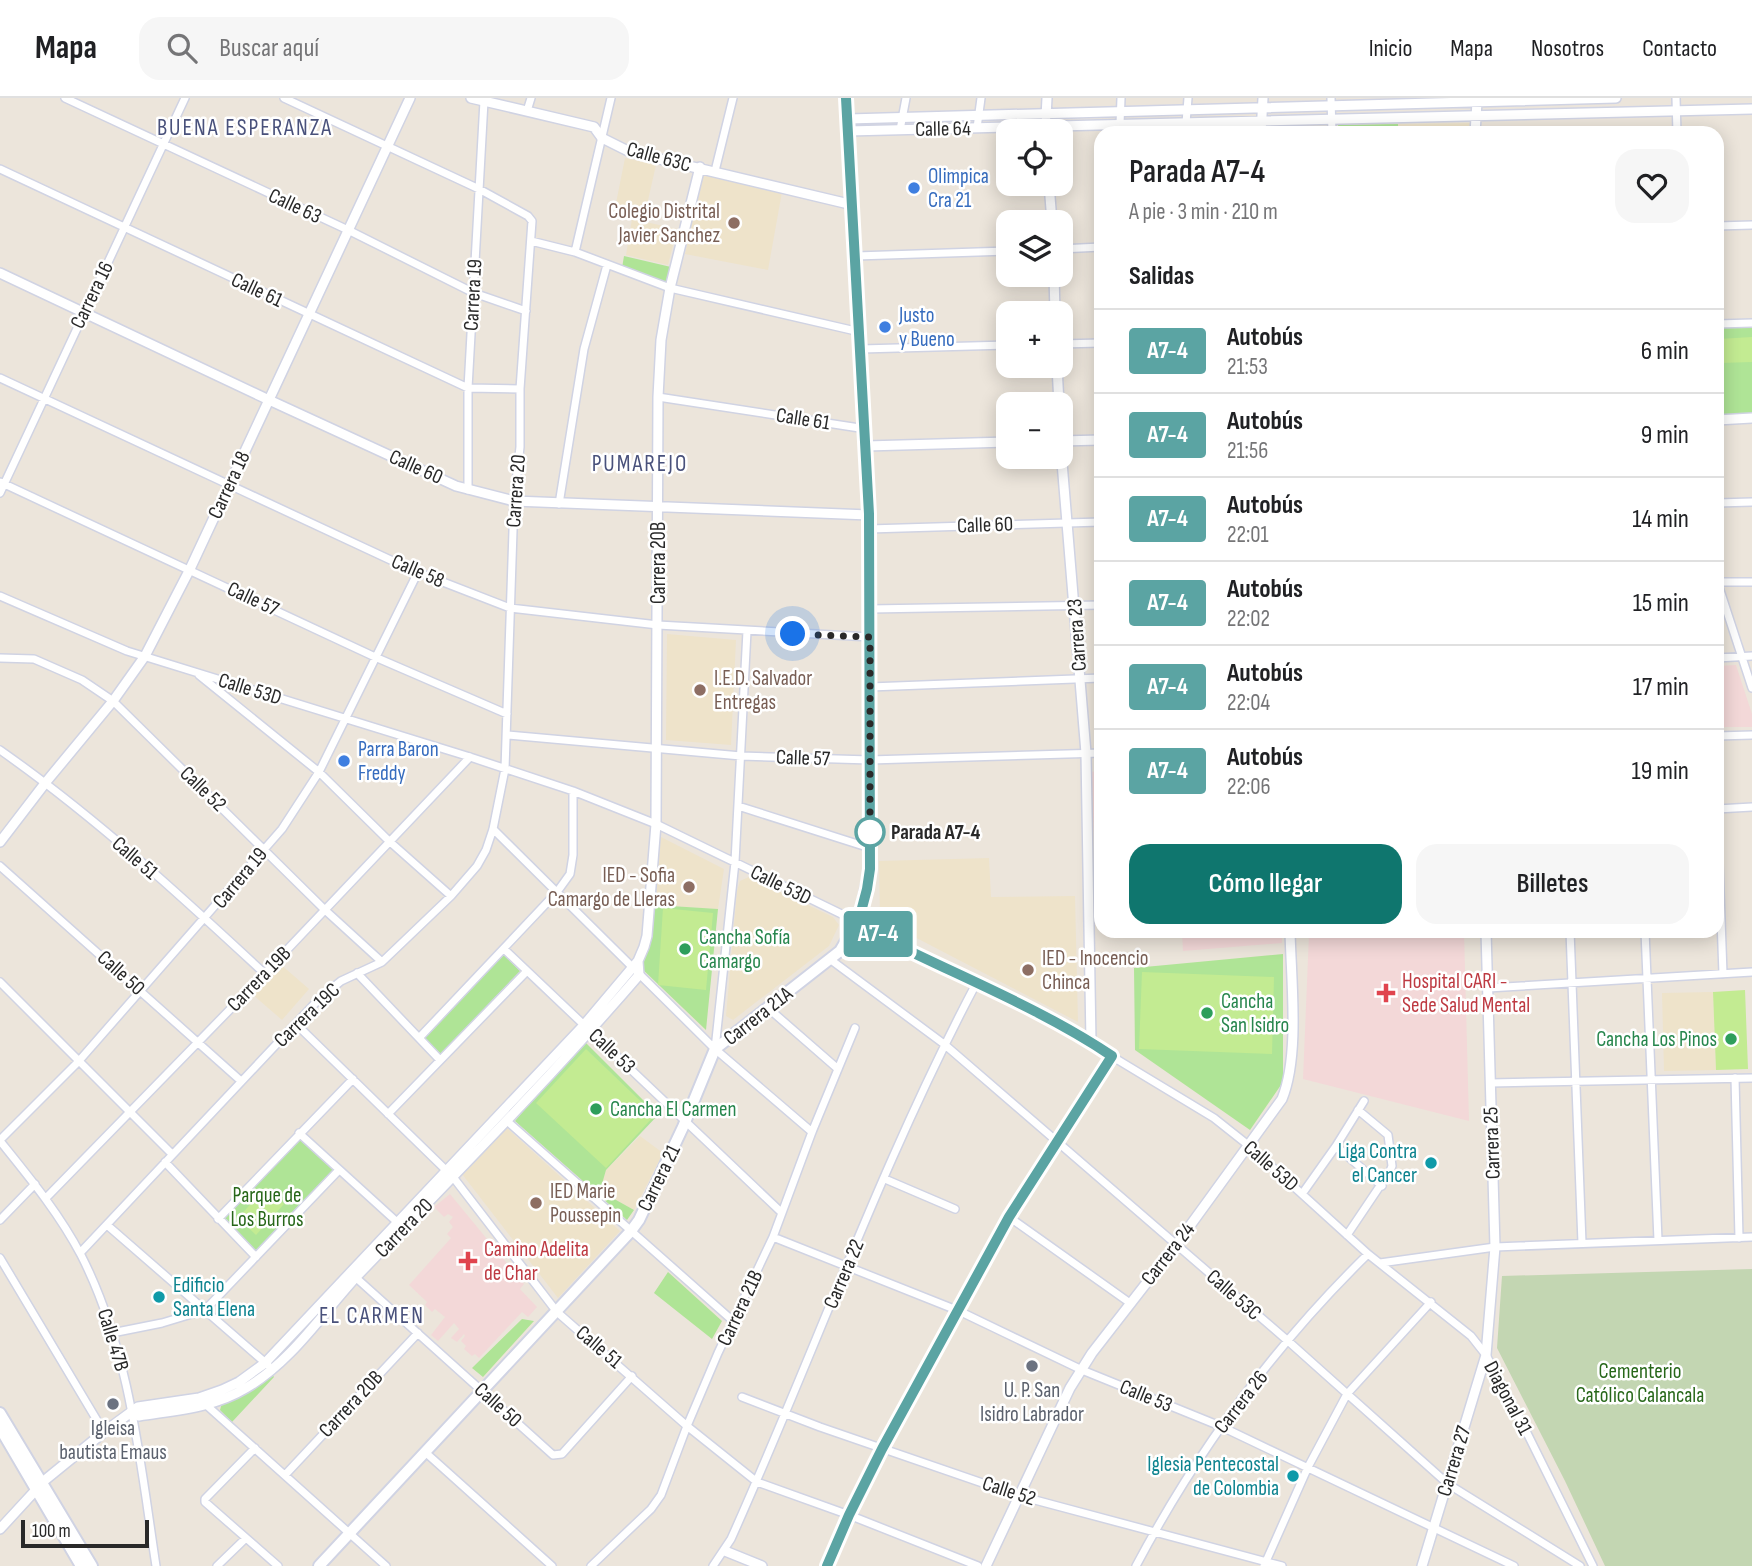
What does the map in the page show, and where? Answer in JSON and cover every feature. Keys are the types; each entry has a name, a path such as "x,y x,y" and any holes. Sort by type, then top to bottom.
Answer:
{"main road":[{"path":"846,98 869,514 870,848 867,889 858,923"},
{"name":"Carrera 21A","path":"715,1049 831,960 858,923"},
{"name":"Carrera 21","path":"319,1566 631,1231 639,1220 686,1121 715,1049"},
{"path":"0,1413 81,1566"},
{"path":"0,1429 92,1566"}],"street":[{"name":"Calle 63","path":"65,98 348,230 474,293 526,312"},
{"name":"Carrera 16","path":"0,493 2,483 45,399 186,98"},
{"path":"284,98 479,189"},
{"name":"Carrera 18","path":"0,842 113,701 145,656 190,569 410,98"},
{"name":"Calle 63C","path":"471,98 594,127 602,138 630,152 853,205"},
{"path":"527,111 531,98"},
{"path":"575,252 611,98"},
{"path":"715,171 733,98"},
{"path":"900,130 906,98"},
{"path":"977,128 981,98"},
{"path":"1046,119 1047,98"},
{"path":"1120,124 1121,98"},
{"path":"1186,123 1188,98"},
{"name":"Calle 64","path":"848,119 1186,110 1262,103 1616,98"},
{"path":"1676,98 1677,126"},
{"path":"1566,99 1566,114"},
{"path":"1475,126 1478,100"},
{"name":"Carrera 19","path":"468,490 468,388 484,101"},
{"path":"1402,117 1403,101"},
{"path":"1330,102 1331,126"},
{"path":"1261,126 1262,103"},
{"name":"Calle 64","path":"1073,127 1752,109"},
{"name":"Calle 64","path":"848,131 996,128"},
{"name":"Carrera 20B","path":"639,975 635,963 647,936 656,824 658,397 661,340 670,288 699,167"},
{"name":"Calle 61","path":"0,169 468,388 520,389"},
{"name":"Carrera 20","path":"479,189 528,216 533,224 520,389 520,447 514,501 505,769"},
{"path":"1724,226 1752,225"},
{"path":"531,242 575,252 670,288 860,332"},
{"path":"1073,248 1094,247"},
{"path":"856,256 996,251"},
{"path":"559,504 584,349 607,265"},
{"name":"Calle 60","path":"0,273 468,490 514,501 559,504 869,514"},
{"path":"1724,324 1752,323"},
{"path":"1073,344 1094,343"},
{"path":"861,349 996,345"},
{"name":"Calle 58","path":"0,378 418,572 510,608 658,625 870,637"},
{"name":"Calle 61","path":"658,397 866,429"},
{"path":"1724,420 1752,418"},
{"path":"1073,440 1094,440"},
{"path":"866,446 996,442"},
{"name":"Carrera 23","path":"1063,469 1086,753 1091,1042"},
{"name":"Calle 57","path":"2,483 375,657 507,714"},
{"path":"1724,503 1752,502"},
{"name":"Calle 60","path":"869,529 1094,522"},
{"name":"Carrera 19","path":"0,1141 78,1062 282,829 319,772 418,572"},
{"path":"1724,581 1752,582"},
{"name":"Calle 53D","path":"0,596 145,656 470,757 573,791 656,824 858,923 892,943 977,982 1091,1042 1214,1118 1380,1263"},
{"path":"1724,602 1752,688"},
{"path":"870,609 1094,605"},
{"name":"Carrera 21","path":"715,1049 734,862 747,631"},
{"path":"1724,658 1752,656"},
{"name":"Calle 52","path":"0,658 34,659 82,680 113,701 325,910 382,962"},
{"path":"196,672 319,772 389,841 451,895"},
{"path":"870,687 1094,678"},
{"name":"Calle 57","path":"507,735 741,756 870,760 1094,753"},
{"path":"1724,736 1752,735"},
{"name":"Calle 51","path":"0,750 46,782 264,973"},
{"name":"Carrera 19B","path":"46,1198 470,757"},
{"name":"Carrera 19C","path":"80,1253 320,998 341,981 382,962 477,866 493,829 505,769"},
{"path":"419,1038 557,892 570,874 573,791"},
{"path":"738,806 870,848"},
{"path":"1724,809 1752,807"},
{"path":"493,829 635,963"},
{"name":"Calle 50","path":"0,866 241,1081"},
{"name":"Carrera 24","path":"986,1566 1070,1388 1282,1099 1289,1081 1293,1054 1290,938"},
{"name":"Carrera 25","path":"1486,938 1495,1247 1486,1355"},
{"path":"1570,938 1582,1243"},
{"path":"1645,938 1658,1240"},
{"path":"1722,938 1723,974"},
{"name":"Calle 53","path":"504,949 781,1212"},
{"name":"Calle 53C","path":"831,960 944,1044 1288,1341 1448,1484 1578,1565"},
{"name":"Carrera 20","path":"353,1275 397,1222 507,1121 587,1028 635,963"},
{"path":"388,1114 527,971"},
{"path":"1488,988 1752,972"},
{"path":"357,973 440,1060"},
{"path":"639,975 715,1049 812,1132"},
{"name":"Carrera 20","path":"132,1412 139,1416 207,1406 246,1388 639,975"},
{"path":"0,982 172,1154"},
{"name":"Carrera 22","path":"713,1566 725,1551 757,1482 846,1268 944,1044 977,982"},
{"path":"768,1008 838,1069"},
{"name":"Calle 51","path":"296,1024 450,1174 557,1312 687,1426 757,1482 978,1566"},
{"name":"Carrera 21B","path":"591,1566 661,1495 687,1426 773,1237 855,1028"},
{"path":"827,1566 882,1449 1009,1217 1112,1056"},
{"path":"1490,1083 1752,1078"},
{"path":"218,1219 353,1079"},
{"path":"1735,1079 1739,1238"},
{"path":"1301,1194 1364,1101"},
{"path":"1348,1235 1382,1186 1392,1166 1386,1133 1358,1110"},
{"path":"507,1121 733,1321"},
{"path":"299,1133 397,1222"},
{"name":"Calle 47B","path":"0,1141 46,1198 80,1253 98,1292 112,1333 132,1412 156,1566"},
{"path":"1336,1146 1382,1186"},
{"path":"165,1161 256,1257"},
{"path":"112,1333 162,1323 205,1310 339,1170"},
{"path":"885,1179 955,1209"},
{"path":"0,1220 35,1184"},
{"path":"1009,1217 1130,1303"},
{"path":"107,1225 269,1366"},
{"name":"Calle 53","path":"773,1237 959,1311 1082,1370 1220,1426 1514,1566"},
{"path":"1380,1263 1495,1247 1752,1237"},
{"name":"Carrera 26","path":"1136,1566 1220,1426 1334,1287 1368,1254"},
{"path":"0,1258 104,1432"},
{"name":"Diagonal 31","path":"1380,1263 1471,1336 1486,1355 1593,1566"},
{"name":"Calle 50","path":"353,1275 553,1455 562,1454 632,1376"},
{"path":"1265,1564 1308,1467 1347,1394 1430,1302"},
{"name":"Carrera 20B","path":"285,1475 418,1333"},
{"name":"Carrera 27","path":"1422,1566 1486,1355"},
{"name":"Carrera 20","path":"0,1529 39,1487 138,1407 199,1398 269,1366"},
{"name":"Calle 52","path":"742,1397 1020,1496 1265,1564 1282,1566"},
{"path":"199,1398 386,1566"},
{"path":"255,1448 205,1499 207,1505 278,1566"},
{"path":"425,1452 552,1566"},
{"path":"217,1566 246,1538"},
{"path":"725,1551 762,1566"}],"shaded area":[{"path":"1471,123 1471,126 1398,124"},
{"path":"625,158 656,165 644,218 614,213"},
{"name":"Colegio Distrital Javier Sanchez","path":"703,174 782,192 768,270 685,254"},
{"path":"632,219 677,229 668,265 626,255"},
{"name":"I.E.D. Salvador Entregas","path":"667,634 736,640 731,745 666,740"},
{"path":"1736,665 1752,714 1752,727 1724,727 1724,666"},
{"path":"1091,772 1094,772 1094,839"},
{"name":"IED - Sofia Camargo de Lleras","path":"659,836 724,869 718,909 655,905"},
{"name":"IED - Inocencio Chinca","path":"989,858 991,897 1075,896 1078,1022 880,919 879,861"},
{"path":"749,877 833,917 839,925 829,946 733,1020 726,1016 737,891 740,881"},
{"path":"1182,938 1282,938 1282,943 1183,951"},
{"name":"Hospital CARI - Sede Salud Mental","path":"1309,938 1464,938 1469,1121 1303,1079"},
{"path":"279,963 309,989 282,1020 252,994"},
{"path":"1713,992 1716,1070 1664,1071 1662,993"},
{"name":"IED Marie Poussepin","path":"507,1128 620,1231 558,1298 462,1174"},
{"path":"640,1136 663,1153 634,1210 600,1191 606,1170"},
{"name":"Camino Adelita de Char","path":"450,1194 524,1284 520,1289 537,1307 528,1317 522,1312 479,1358 464,1349 466,1346 461,1341 464,1334 457,1342 451,1338 459,1329 454,1323 438,1341 431,1335 445,1317 435,1309 432,1312 425,1305 427,1302 409,1285 451,1238 447,1234 453,1227 449,1222 453,1217 448,1214 444,1217 434,1207"}],"green space":[{"path":"1398,124 1398,126 1338,126"},
{"path":"624,256 671,267 666,283 622,268"},
{"path":"1752,326 1752,415 1724,417 1724,327"},
{"path":"1752,337 1752,362 1724,363 1724,339"},
{"name":"Cancha Sofía Camargo","path":"655,905 718,909 706,1030 639,966 648,949"},
{"name":"Cancha Sofía Camargo","path":"663,908 713,913 706,990 658,985"},
{"path":"503,954 520,971 441,1054 424,1038"},
{"path":"1283,954 1283,1082 1250,1130 1135,1050 1134,968"},
{"name":"Cancha San Isidro","path":"1142,972 1274,977 1272,1054 1139,1049"},
{"name":"Cancha Los Pinos","path":"1745,990 1748,1069 1716,1070 1713,992"},
{"name":"Cancha El Carmen","path":"583,1040 658,1115 606,1170 600,1191 634,1210 627,1220 515,1121"},
{"name":"Cancha El Carmen","path":"586,1049 655,1115 606,1168 536,1103"},
{"name":"Parque de Los Burros","path":"304,1134 337,1165 257,1252 225,1218"},
{"path":"266,1187 284,1204 256,1235 238,1218"},
{"name":"Cementerio Católico Calancala","path":"1752,1269 1752,1566 1605,1566 1497,1348 1502,1276"},
{"path":"668,1272 722,1321 712,1339 654,1293"},
{"path":"522,1319 534,1321 483,1377 472,1368"},
{"path":"272,1374 274,1377 232,1422 220,1410 222,1403 250,1391"}],"bus line":[{"name":"A7-4","path":"827,1566 882,1449 1009,1217 1112,1056 1091,1042 977,982 892,943 858,923 870,869 869,514 846,98"}],"place":[{"name":"Olimpica Cra 21","path":"914,188"},
{"name":"Colegio Distrital Javier Sanchez","path":"734,223"},
{"name":"Justo y Bueno","path":"885,327"},
{"name":"I.E.D. Salvador Entregas","path":"700,690"},
{"name":"Parra Baron Freddy","path":"344,761"},
{"name":"Parada A7-4","path":"870,832"},
{"name":"IED - Sofia Camargo de Lleras","path":"689,887"},
{"name":"Cancha Sofía Camargo","path":"685,949"},
{"name":"IED - Inocencio Chinca","path":"1028,970"},
{"name":"Hospital CARI - Sede Salud Mental","path":"1386,993"},
{"name":"Cancha San Isidro","path":"1207,1013"},
{"name":"Cancha Los Pinos","path":"1731,1039"},
{"name":"Cancha El Carmen","path":"596,1109"},
{"name":"Liga Contra el Cancer","path":"1431,1163"},
{"name":"IED Marie Poussepin","path":"536,1203"},
{"name":"Camino Adelita de Char","path":"468,1261"},
{"name":"Edificio Santa Elena","path":"159,1297"},
{"name":"U. P. San Isidro Labrador","path":"1032,1366"},
{"name":"Igleisa bautista Emaus","path":"113,1404"},
{"name":"Iglesia Pentecostal de Colombia","path":"1293,1476"}],"district":[{"name":"BUENA ESPERANZA","path":"245,128"},
{"name":"PUMAREJO","path":"640,464"},
{"name":"EL CARMEN","path":"372,1316"}],"route":[{"path":"793,634 870,637 870,832"}]}
